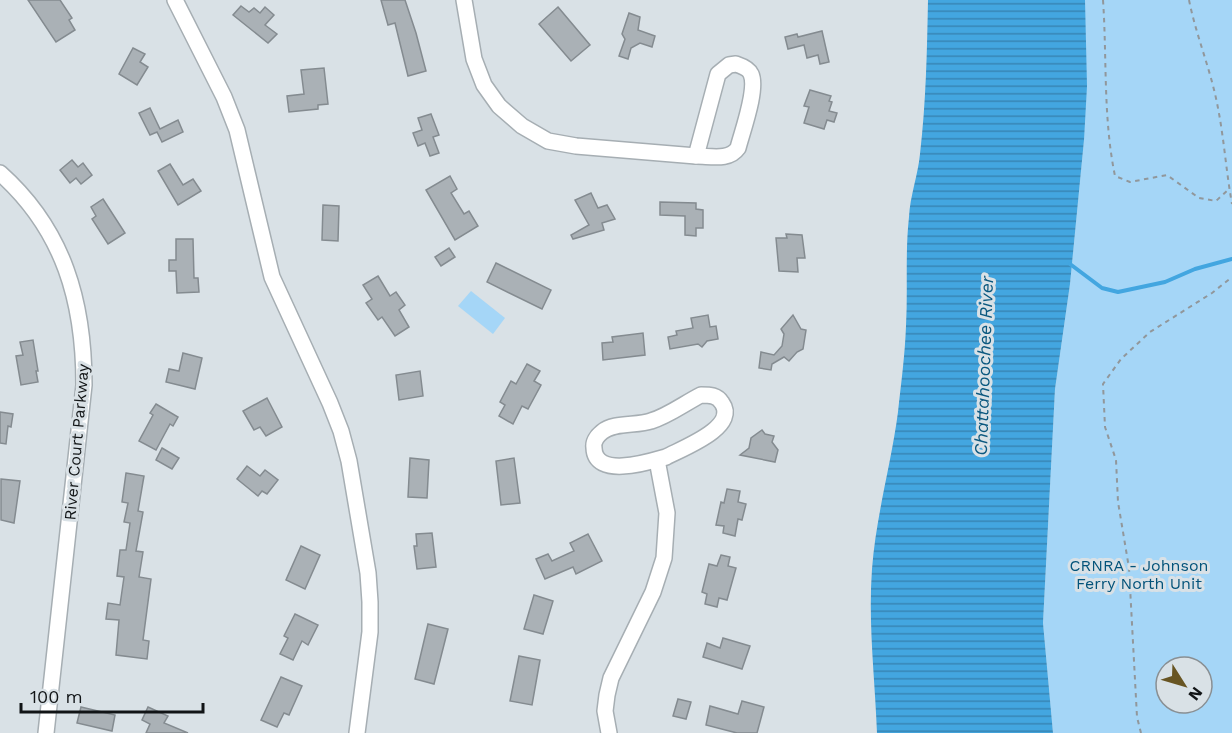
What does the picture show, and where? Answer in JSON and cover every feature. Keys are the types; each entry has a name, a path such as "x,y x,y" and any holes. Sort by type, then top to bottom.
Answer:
{"street":[{"path":"174,0 214,77 237,130 272,277 330,403 349,461 368,573 370,602 370,632 357,733"},
{"path":"464,0 474,59 484,85 499,106 522,126 548,141 576,146 696,156 727,157 734,154 738,148 754,85 751,73 743,66 729,65 718,74 696,156"},
{"name":"River Court Parkway","path":"0,173 14,186 37,215 54,242 69,276 78,307 84,348 84,385 46,733"},
{"path":"701,395 711,395 721,400 726,415 720,428 657,460 616,467 604,465 597,459 594,450 595,440 600,433 608,429 652,421 701,395"},
{"path":"609,733 606,711 611,678 653,592 664,558 667,513 657,460"}],"path":[{"path":"1102,0 1110,154 1115,176 1130,182 1167,175 1199,198 1216,201 1229,189"},
{"path":"1189,0 1200,46 1217,100 1232,204"},
{"path":"1141,733 1137,717 1129,568 1118,502 1116,459 1105,427 1103,384 1121,359 1150,332 1212,293 1232,277"}],"green space":[{"name":"CRNRA - Johnson Ferry North Unit","path":"1085,0 1232,0 1232,733 1053,733 1043,623 1055,389 1070,284 1084,140"},
{"path":"471,291 505,318 493,334 458,306"}],"water":[{"name":"Chattahoochee River","path":"928,0 1085,0 1087,86 1084,140 1070,284 1055,389 1043,623 1053,733 877,733 871,631 872,569 895,432 904,359 908,231 922,135"}],"building":[{"path":"28,0 60,0 72,18 69,20 75,30 56,42"},
{"path":"381,0 405,0 426,71 408,76 395,23 388,25"},
{"path":"241,6 249,12 254,8 260,13 265,7 274,15 265,25 277,34 268,43 233,15"},
{"path":"558,7 590,45 571,61 539,24"},
{"path":"629,13 640,17 638,30 655,36 652,47 640,43 631,48 628,59 619,56 625,39 622,34"},
{"path":"822,31 829,62 820,64 818,55 807,58 804,45 788,49 785,37 797,34 798,37"},
{"path":"133,48 145,54 140,62 148,67 137,85 119,74"},
{"path":"324,68 328,104 318,105 318,109 289,112 287,96 304,94 301,70"},
{"path":"810,90 831,96 829,111 837,113 834,122 827,120 824,129 804,123 809,107 804,106"},
{"path":"150,108 160,129 178,120 183,132 162,142 157,132 150,135 139,113"},
{"path":"431,114 439,135 433,137 439,153 430,156 425,143 418,146 413,133 422,130 418,118"},
{"path":"72,160 78,167 83,163 92,175 81,184 76,178 70,183 60,170"},
{"path":"170,164 183,185 193,179 201,191 178,205 158,171"},
{"path":"450,176 457,189 451,193 464,214 469,211 478,226 455,240 426,190"},
{"path":"591,193 598,208 607,205 615,219 602,223 604,230 573,239 571,235 589,225 575,200"},
{"path":"103,199 125,233 108,244 92,219 96,216 91,207"},
{"path":"660,202 696,203 696,209 703,210 703,228 696,228 696,236 685,235 685,216 660,215"},
{"path":"323,205 339,206 338,241 322,240"},
{"path":"786,234 802,235 805,258 797,258 798,272 779,271 776,238 787,238"},
{"path":"176,239 193,239 194,278 198,278 199,292 177,293 176,271 169,271 169,260 176,260"},
{"path":"449,248 455,257 441,266 435,257"},
{"path":"496,263 551,290 542,309 487,282"},
{"path":"378,276 390,296 396,292 405,305 399,310 409,327 395,336 382,317 378,320 366,303 372,299 363,285"},
{"path":"708,315 710,327 716,326 718,339 707,341 702,347 698,344 670,349 668,337 677,335 676,331 693,328 691,318"},
{"path":"793,315 801,329 806,330 803,349 789,361 784,357 772,364 771,370 759,368 761,352 774,355 782,346 784,334 781,329"},
{"path":"643,333 645,355 603,360 602,343 613,342 612,337"},
{"path":"33,340 38,382 21,385 16,356 23,355 20,342"},
{"path":"183,353 202,358 195,389 166,382 169,369 179,371"},
{"path":"527,364 540,371 534,381 541,385 528,409 522,406 513,424 499,416 505,405 500,402 511,381 516,384"},
{"path":"420,371 423,396 399,400 396,375"},
{"path":"267,398 282,427 266,436 260,427 254,430 243,411"},
{"path":"156,404 178,417 173,426 170,424 156,450 139,441 153,415 150,413"},
{"path":"0,412 13,414 11,427 8,426 6,444 0,443"},
{"path":"762,430 765,434 774,436 772,442 778,450 775,462 740,455 749,448 751,438"},
{"path":"162,448 179,458 172,469 156,460"},
{"path":"410,458 429,460 427,498 408,497"},
{"path":"514,458 520,503 501,505 496,461"},
{"path":"247,466 260,476 265,470 278,480 267,494 262,491 258,496 237,479"},
{"path":"126,473 144,476 138,511 143,512 136,551 143,552 139,577 151,579 143,640 149,641 147,659 116,655 119,620 106,619 108,603 120,605 124,577 117,576 120,550 126,550 130,523 124,522 128,503 122,502"},
{"path":"1,479 20,481 14,523 1,520"},
{"path":"727,489 740,491 738,502 746,504 742,520 738,519 735,536 723,533 724,526 716,525 721,502 724,503"},
{"path":"432,533 436,567 417,569 414,546 417,546 416,534"},
{"path":"588,534 602,561 576,574 573,567 545,579 536,559 548,554 552,561 574,551 570,543"},
{"path":"301,546 320,555 305,589 286,580"},
{"path":"721,555 730,557 728,566 736,568 727,600 719,598 717,607 705,604 707,594 702,592 709,564 717,566"},
{"path":"534,595 553,601 543,634 524,629"},
{"path":"295,614 318,625 308,645 302,641 293,660 280,654 288,638 284,636"},
{"path":"428,624 448,629 434,684 415,679"},
{"path":"723,638 750,646 742,669 703,657 707,643 720,648"},
{"path":"519,656 540,660 532,705 510,701"},
{"path":"281,677 302,686 289,715 284,713 277,727 261,720"},
{"path":"678,699 691,702 686,719 673,716"},
{"path":"742,701 764,707 757,733 737,733 706,725 710,706 738,714"},
{"path":"81,707 115,715 112,731 77,723"},
{"path":"148,707 168,716 164,723 188,733 146,733 150,724 142,720"}],"waterway":[{"path":"1070,264 1102,288 1118,292 1165,282 1195,269 1232,259"}]}
